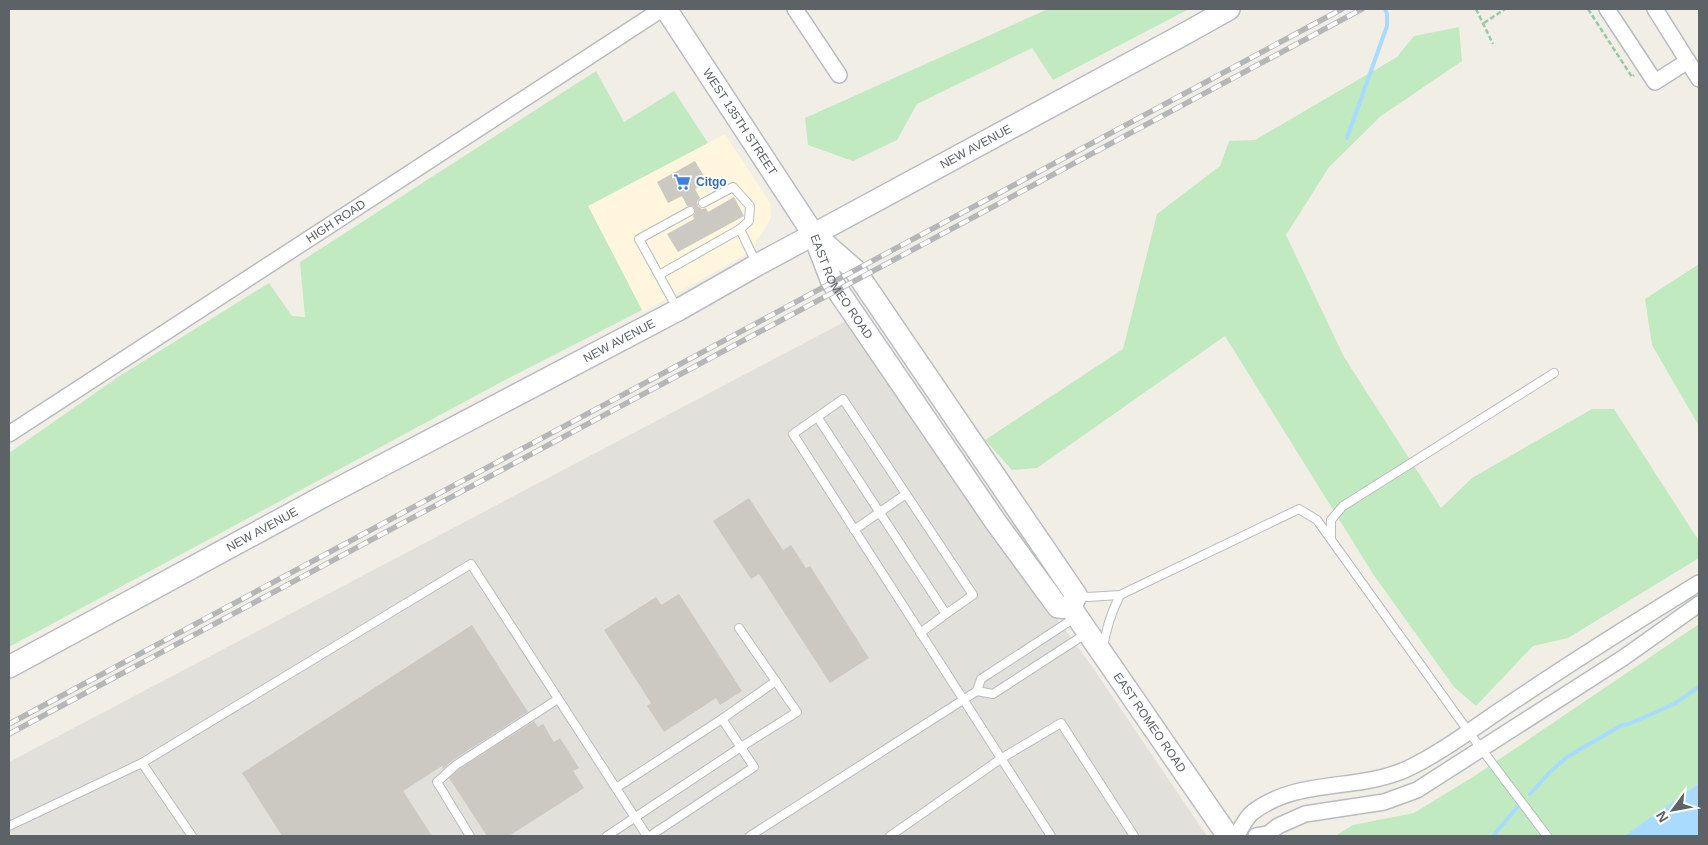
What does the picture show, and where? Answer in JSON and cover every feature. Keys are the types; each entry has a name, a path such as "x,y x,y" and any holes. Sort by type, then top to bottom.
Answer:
{"main road":[{"name":"WEST 135TH STREET","path":"664,9 814,235"},
{"name":"NEW AVENUE","path":"9,667 324,496 678,310 757,265 1229,9"},
{"name":"EAST ROMEO ROAD","path":"814,235 832,282 962,473 1058,608 1078,613 1102,653 1228,836"}],"street":[{"name":"HIGH ROAD","path":"9,434 664,9"},
{"path":"795,9 839,75"},
{"path":"1607,9 1655,82 1688,61"},
{"path":"1655,9 1699,78"},
{"path":"1236,836 1252,813 1283,796 1299,790 1371,781 1409,768 1438,751 1600,644 1699,583"},
{"path":"1256,836 1268,834 1278,826 1305,814 1384,802 1417,790 1622,658 1699,604"}],"lane":[{"path":"659,275 740,229 749,221 750,206 733,187 703,203"},
{"path":"678,310 640,239 690,210"},
{"path":"740,229 757,265"},
{"path":"1331,539 1331,520 1343,506 1554,373"},
{"path":"920,633 972,595 843,399 793,434 854,530 920,633 963,700 1002,758 1051,836"},
{"path":"818,418 946,614"},
{"path":"854,530 906,494"},
{"path":"977,691 993,694 1078,613 1088,597 1120,595 1299,509 1317,520 1468,731 1547,836"},
{"path":"9,826 142,763 471,564 648,836 754,767 722,719"},
{"path":"1102,653 1105,630 1120,595"},
{"path":"750,836 977,691 981,679 1078,613"},
{"path":"607,836 797,712 739,628"},
{"path":"616,788 722,719 776,681"},
{"path":"470,836 437,782 456,765 558,699"},
{"path":"890,836 1002,758 1061,723 1134,836"},
{"path":"142,763 192,836"}],"path":[{"path":"1476,9 1493,44"},
{"path":"1484,23 1505,9"}],"shaded area":[{"path":"725,134 770,203 771,217 763,232 743,256 643,312 588,206"},
{"path":"848,320 972,502 1093,668 1207,836 9,836 9,762"}],"green space":[{"path":"1048,9 1189,9 1053,80 1032,48 917,104 897,140 853,161 808,145 805,118"},
{"path":"1459,27 1462,61 1381,116 1329,167 1286,235 1344,357 1441,508 1472,478 1592,409 1614,409 1699,541 1699,558 1568,638 1533,646 1476,706 1454,687 1373,574 1225,336 1037,468 1012,470 985,440 1123,349 1157,214 1220,166 1229,141 1255,140 1397,57 1414,36"},
{"path":"596,71 624,122 674,91 708,143 588,206 642,310 505,380 9,647 9,453 118,377 269,283 292,316 305,317 300,262"},
{"path":"1699,264 1699,426 1652,345 1645,299"},
{"path":"1699,624 1699,783 1624,836 1335,836 1353,825 1414,813 1476,775"}],"water":[{"path":"1699,783 1699,836 1624,836"}],"building":[{"name":"Citgo","path":"695,161 708,183 695,189 700,198 697,202 698,206 702,209 706,208 708,212 734,197 744,216 678,252 667,234 694,219 695,209 692,206 687,206 682,196 668,203 657,182"},
{"path":"749,498 783,550 791,545 806,568 810,566 869,658 830,683 759,574 751,579 713,521"},
{"path":"679,594 742,691 720,705 716,698 664,732 647,706 651,703 604,630 656,597 661,605"},
{"path":"472,625 528,712 453,760 443,769 442,766 403,791 432,836 282,836 242,773"},
{"path":"534,721 538,727 543,724 554,742 560,738 579,768 573,771 584,788 509,836 487,836 449,778 459,769"}],"waterway":[{"path":"1347,138 1387,26 1385,9"},
{"path":"1530,794 1567,757 1622,725 1629,724 1674,704 1699,687"},
{"path":"1493,836 1519,805"}],"railway":[{"path":"9,724 1342,9"},
{"path":"9,734 1362,9"}],"place":[{"name":"Citgo","path":"682,182"}]}
